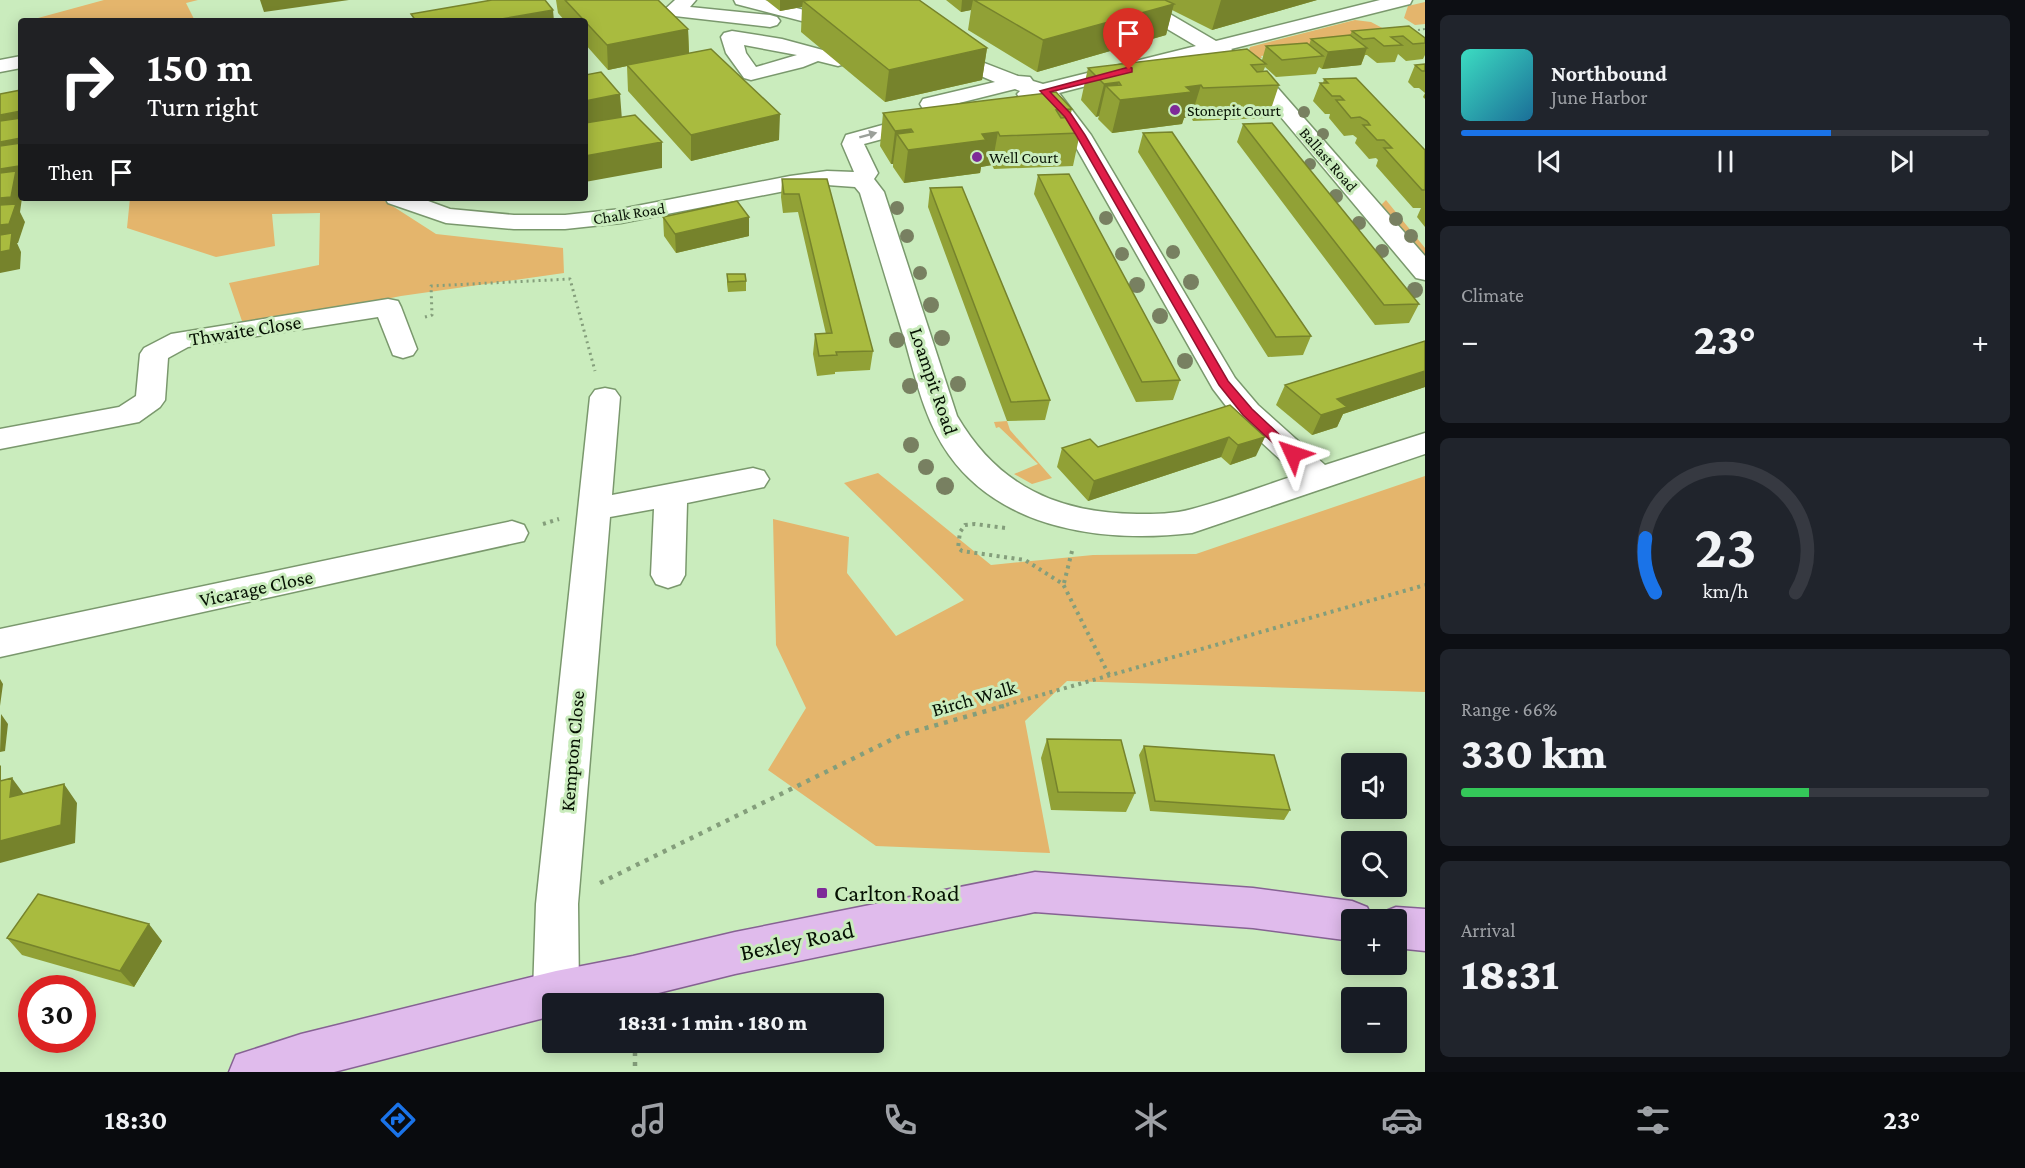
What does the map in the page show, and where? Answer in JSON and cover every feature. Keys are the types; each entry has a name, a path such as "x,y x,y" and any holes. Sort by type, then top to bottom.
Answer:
{"main road":[{"name":"Bexley Road","path":"556,993 633,978 735,953 1035,892 1253,908 1341,920"},
{"path":"1407,928 1425,930"},
{"name":"Bexley Road","path":"253,1072 301,1057 542,997"}],"street":[{"path":"651,14 680,5 710,14 863,36 743,0"},
{"name":"Ballast Road","path":"1132,0 1235,60 1271,91 1425,272"},
{"path":"931,104 1358,5 1402,0"},
{"path":"1044,91 1213,49 1358,5 1384,21"},
{"path":"710,14 706,33 783,45 838,60"},
{"path":"732,37 736,53 751,74 780,68 816,54"},
{"path":"929,47 1017,83 1044,91 1068,116 1224,383 1247,412 1321,479"},
{"path":"0,66 18,63"},
{"name":"Loampit Road","path":"1044,91 858,138 853,144 866,173 862,180 872,192 942,416 950,436 963,455 981,474 1006,491 1035,506 1080,520 1130,527 1163,526 1192,521 1425,443"},
{"name":"Chalk Road","path":"406,201 446,216 514,222 565,222 621,216 790,183 827,178 862,180"},
{"name":"Thwaite Close","path":"0,439 128,415 150,400 154,354 181,340 388,307 398,337"},
{"name":"Kempton Close","path":"556,993 557,904 605,397"},
{"path":"595,509 753,479"},
{"path":"668,575 671,494"},
{"name":"Vicarage Close","path":"0,643 512,533"}],"path":[{"path":"1418,30 1425,29"},
{"path":"398,337 432,315 430,286 570,279 587,348 605,397"},
{"path":"512,533 595,509"},
{"path":"1064,584 1080,520"},
{"path":"1007,528 972,523 966,525 962,528 958,548 962,551 1025,560 1064,584 1109,675"},
{"name":"Birch Walk","path":"557,904 901,735 1425,585"},
{"path":"634,1053 635,1072"}],"shaded area":[{"path":"104,0 198,0 186,3 194,18 38,18"},
{"path":"1425,2 1425,24 1415,25 1404,18 1408,6"},
{"path":"1355,20 1371,22 1403,39 1261,56 1262,58 1253,59 1247,56 1250,47"},
{"path":"1386,200 1425,248 1425,258 1380,206"},
{"path":"130,201 385,201 436,234 563,248 564,273 401,296 244,327 229,283 319,265 320,213 272,214 275,246 216,257 127,228"},
{"path":"1007,421 1010,430 1052,478 1032,484 1014,474 1038,464 999,427 996,428 994,422"},
{"path":"878,473 991,565 1093,555 1196,554 1425,476 1425,692 1067,681 1025,721 1050,853 876,846 768,770 806,708 776,645 773,519 849,537 847,573 896,636 964,600 844,483"}],"building":[{"path":"492,0 545,0 553,10 507,18 414,18 411,14"},
{"path":"565,0 658,0 688,29 607,45 588,25 588,18 582,18"},
{"path":"919,0 987,48 889,70 803,1"},
{"path":"974,0 1165,0 1174,4 1043,40"},
{"path":"1409,26 1425,38 1425,43 1413,44 1403,36 1391,37 1402,45 1384,46 1374,38 1363,39 1352,31"},
{"path":"1350,35 1367,48 1328,52 1311,39"},
{"path":"1307,43 1323,56 1282,60 1266,46"},
{"path":"711,49 780,114 691,135 627,65"},
{"path":"1247,49 1266,64 1251,65 1257,72 1267,71 1279,85 1203,88 1201,85 1186,87 1192,92 1120,100 1106,86 1121,85 1119,82 1104,84 1088,68"},
{"path":"1425,64 1425,71 1415,65"},
{"path":"601,72 620,94 588,100 588,74"},
{"path":"1356,78 1425,150 1425,190 1422,190 1384,148 1392,148 1384,140 1377,140 1363,125 1370,125 1367,121 1360,117 1351,118 1336,100 1344,100 1340,96 1332,96 1320,83 1328,83 1324,79"},
{"path":"18,91 18,112 0,115 0,94"},
{"path":"1056,92 1072,109 1056,110 1061,118 1072,117 1080,133 1000,136 998,132 982,134 986,140 908,150 897,134 913,132 911,129 895,131 883,113"},
{"path":"635,115 662,142 588,155 588,123"},
{"path":"18,118 18,139 0,142 0,121"},
{"path":"1272,123 1419,304 1384,305 1243,124"},
{"path":"1172,132 1311,336 1276,337 1143,133"},
{"path":"18,143 18,166 0,169 0,146"},
{"path":"16,171 11,197 0,198 0,173"},
{"path":"1069,174 1180,380 1142,382 1038,175"},
{"path":"782,179 827,179 873,351 836,352 837,355 819,356 815,334 832,333 799,194 784,194"},
{"path":"962,187 1050,400 1011,402 930,188"},
{"path":"737,201 749,217 675,234 663,217"},
{"path":"16,204 9,224 0,225 0,205"},
{"path":"12,233 10,250 0,252 0,235"},
{"path":"727,274 745,274 746,281 728,282"},
{"path":"1425,341 1425,371 1337,399 1347,407 1321,415 1285,385"},
{"path":"1230,405 1265,437 1238,445 1229,437 1094,481 1062,448 1090,439 1098,447"},
{"path":"1047,739 1121,740 1135,793 1058,792"},
{"path":"1144,746 1274,755 1290,810 1155,801"},
{"path":"12,778 10,797 64,784 61,825 0,841 0,781"},
{"path":"38,894 149,924 120,971 7,938"}],"place":[{"name":"Stonepit Court","path":"1175,110"},
{"name":"Well Court","path":"977,157"},
{"name":"Carlton Road","path":"822,893"}],"route":[{"path":"1129,70 1044,91 1055,100 1080,135 1224,383 1247,412 1293,454"}]}
